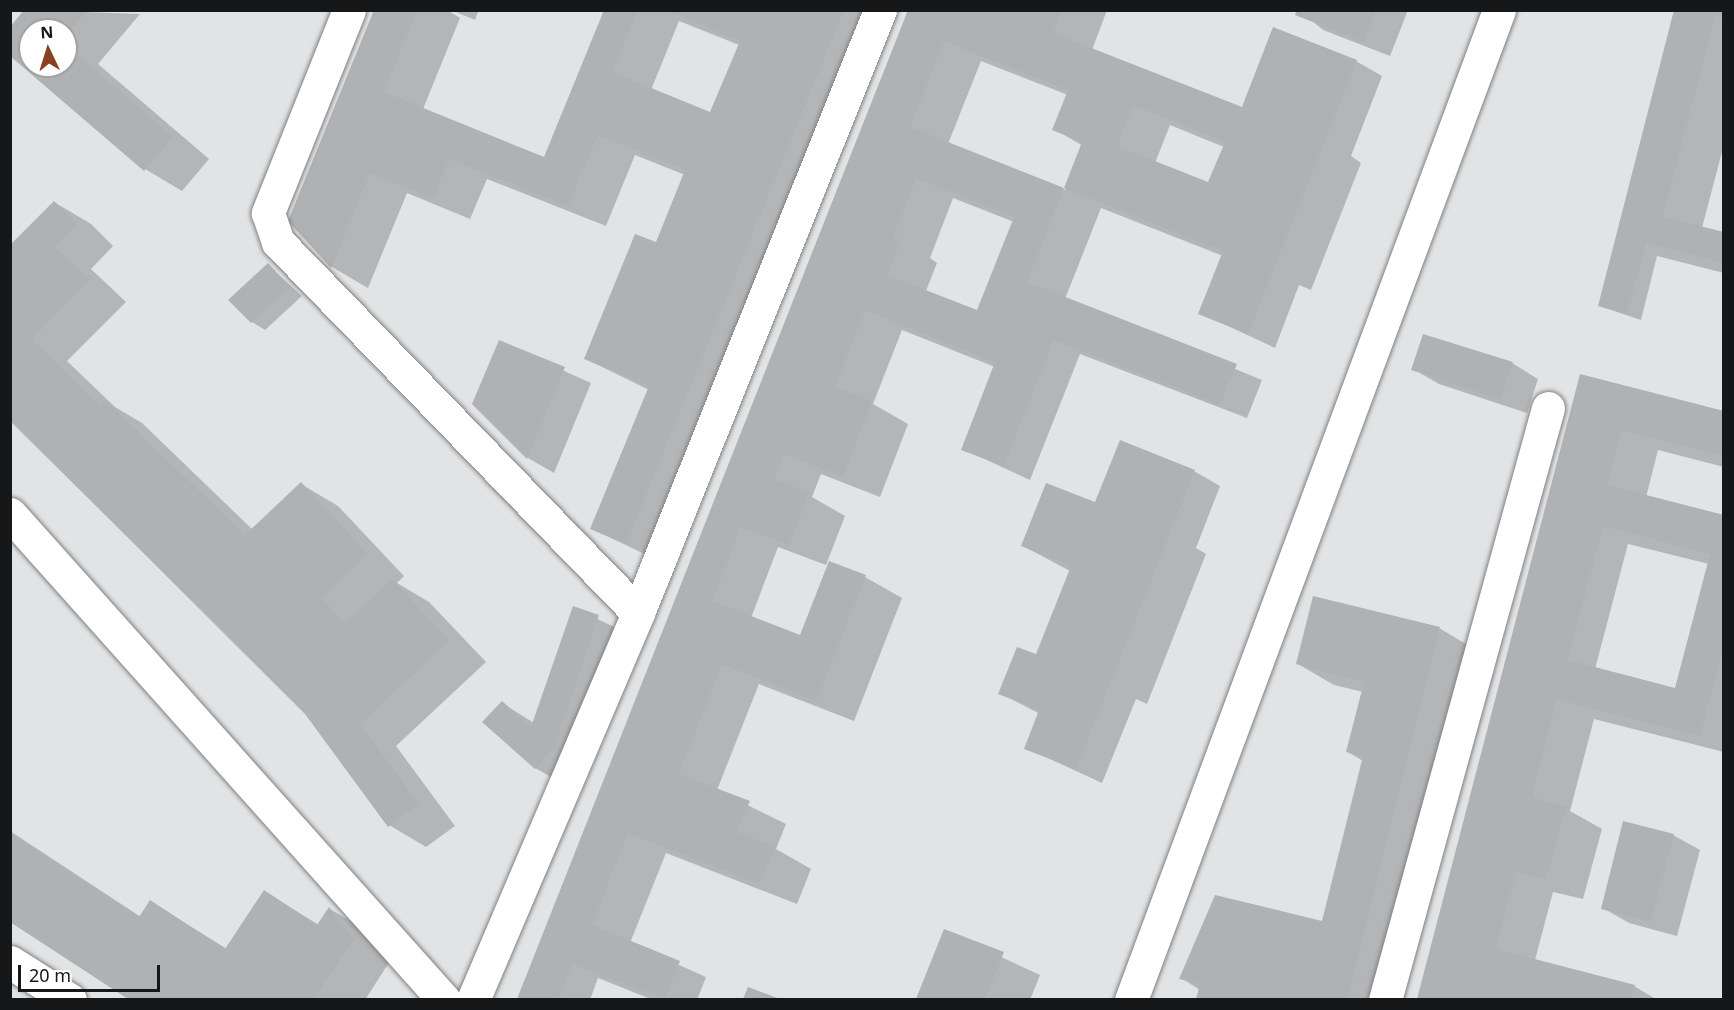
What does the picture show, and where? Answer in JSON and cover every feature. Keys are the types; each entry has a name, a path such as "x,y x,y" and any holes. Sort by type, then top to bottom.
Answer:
{"street":[{"path":"349,10 268,213 278,243 638,613"},
{"path":"473,999 638,613 880,10"},
{"path":"1131,999 1499,10"},
{"path":"1385,999 1548,408"},
{"path":"10,514 444,999"},
{"path":"10,962 70,999"}],"building":[{"path":"24,10 88,10 78,22 78,18 18,18 18,63 10,56 10,27"},
{"path":"374,10 417,10 384,92 544,157 604,10 638,10 612,72 710,112 740,41 666,10 844,10 626,544 590,529 649,386 584,359 635,234 656,242 685,170 598,135 568,206 449,159 433,199 370,173 331,268 288,221"},
{"path":"908,10 1062,10 1053,33 1242,107 1273,27 1357,60 1248,334 1198,314 1223,251 1064,188 1027,282 1237,364 1220,405 1054,340 1004,466 961,450 995,362 865,310 835,387 872,401 843,477 784,454 774,479 809,493 789,545 741,527 712,601 800,635 829,561 866,575 816,701 722,664 679,774 750,801 737,832 775,847 760,884 628,833 592,925 680,961 665,999 572,964 558,999 517,999","holes":["944,41 1068,90 1052,130 1082,142 1064,188 910,127","1133,105 1225,142 1208,182 1117,146","916,178 1014,217 977,310 887,275 901,240 893,237"]},
{"path":"1297,10 1376,10 1364,42 1295,15"},
{"path":"1674,10 1724,10 1724,18 1715,16 1663,217 1724,232 1724,263 1646,243 1627,314 1598,306"},
{"path":"78,55 173,137 144,171 36,78 78,78"},
{"path":"54,201 77,224 55,247 90,280 32,339 100,406 105,400 245,535 301,482 368,554 322,598 345,623 392,579 450,640 360,724 419,804 388,827 305,714 10,420 10,245"},
{"path":"268,263 290,287 251,323 228,300"},
{"path":"1423,334 1513,362 1501,399 1411,370"},
{"path":"499,340 565,367 527,459 472,404"},
{"path":"1580,374 1724,411 1724,456 1621,430 1607,485 1724,515 1724,643 1700,736 1557,699 1532,797 1566,807 1546,879 1516,872 1496,949 1635,985 1631,999 1417,999","holes":["1603,526 1710,554 1675,688 1568,660"]},
{"path":"1120,440 1195,470 1076,769 1024,749 1039,710 998,694 1017,647 1036,654 1071,566 1021,546 1046,483 1095,502"},
{"path":"1313,596 1440,627 1348,999 1196,999 1200,984 1179,979 1215,895 1322,921 1363,756 1346,752 1364,682 1296,664"},
{"path":"573,606 599,615 554,748 535,769 482,722 502,701 531,727"},
{"path":"1623,821 1674,834 1651,922 1601,909"},
{"path":"10,833 139,917 150,900 225,949 264,890 317,925 329,907 354,939 314,999 128,999 10,922"},
{"path":"944,929 1004,952 985,999 916,999"},
{"path":"748,987 780,999 743,999"}]}
